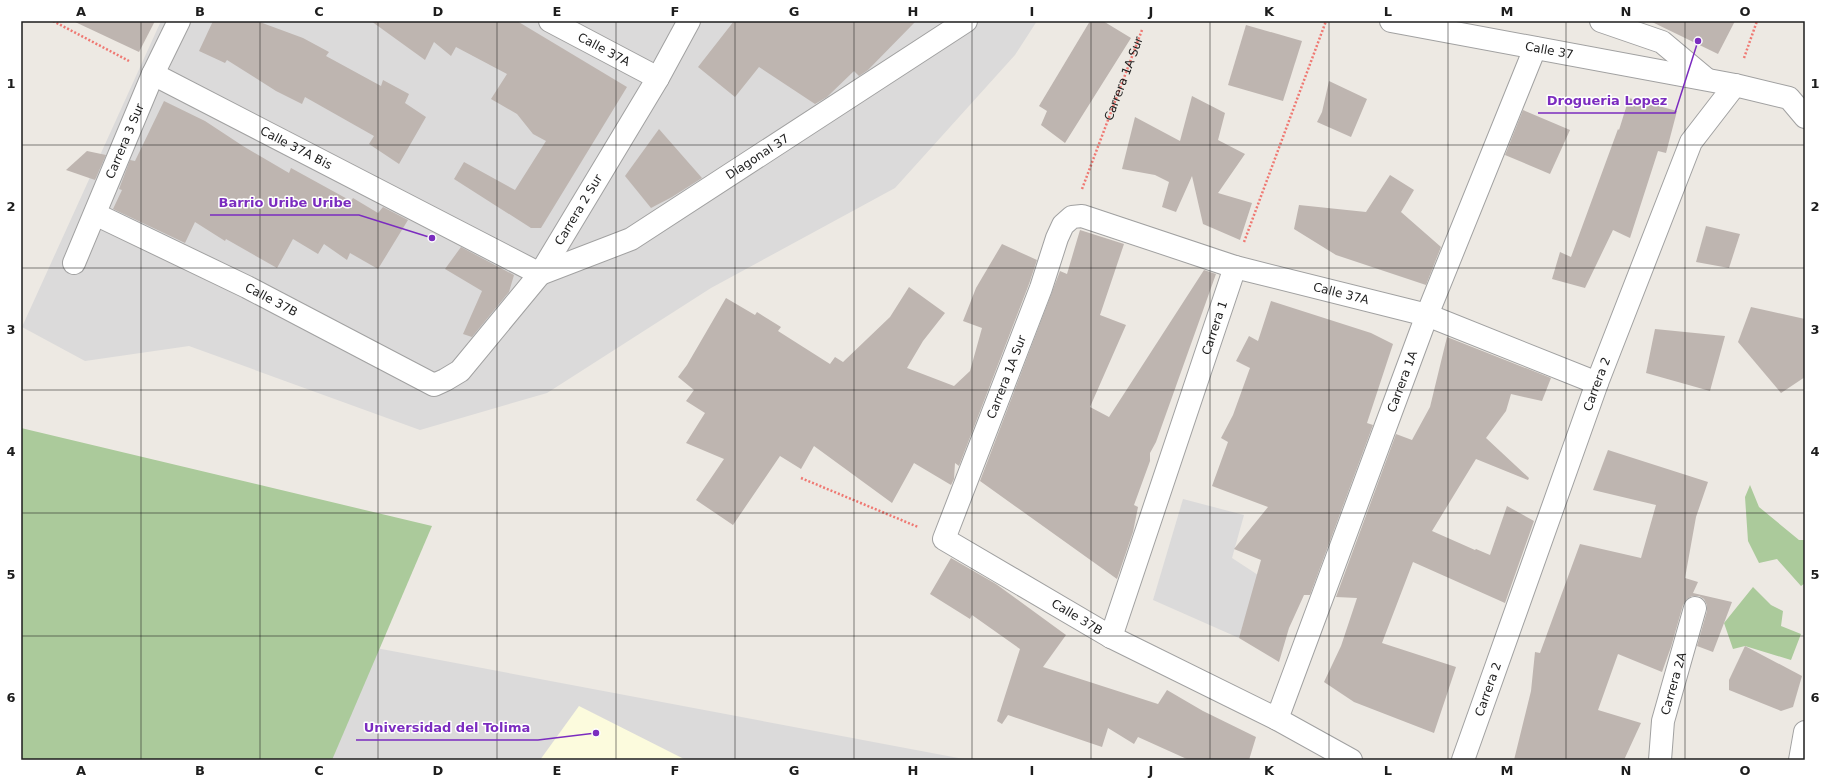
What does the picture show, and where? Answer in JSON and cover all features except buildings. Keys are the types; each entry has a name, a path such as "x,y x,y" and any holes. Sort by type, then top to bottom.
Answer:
{"street":[{"name":"Carrera 3 Sur","path":"74,263 153,74 179,21"},
{"name":"Calle 37A","path":"550,21 658,78"},
{"name":"Carrera 2 Sur","path":"445,380 460,371 540,274 658,78 689,21"},
{"name":"Diagonal 37","path":"540,274 632,239 966,21"},
{"name":"Calle 37","path":"1392,21 1735,85 1789,98 1805,117"},
{"path":"1601,21 1662,42 1707,80"},
{"name":"Carrera 1A","path":"1277,719 1427,315 1535,48"},
{"name":"Calle 37A Bis","path":"153,74 540,274"},
{"name":"Carrera 2","path":"1463,760 1597,383 1691,142 1735,85"},
{"name":"Calle 37B","path":"95,214 247,287 434,384 445,380"},
{"name":"Calle 37A","path":"1077,216 1235,268 1427,315 1597,383"},
{"name":"Carrera 1A Sur","path":"944,539 1041,288 1057,238 1063,225 1077,216"},
{"name":"Carrera 1","path":"1111,637 1235,268"},
{"name":"Calle 37B","path":"944,539 1111,637 1277,719 1351,760"},
{"name":"Carrera 2A","path":"1660,760 1663,721 1695,608"},
{"path":"1800,760 1805,732"}],"path":[{"path":"53,21 153,74"},
{"path":"1235,268 1326,21"},
{"path":"1735,85 1757,21"},
{"name":"Carrera 1A Sur","path":"1077,216 1142,30"},
{"path":"801,478 944,539"}],"shaded area":[{"path":"161,21 1037,21 1015,55 895,188 711,288 547,393 420,430 189,346 85,361 22,327"},
{"path":"1183,499 1244,515 1232,558 1258,575 1239,638 1153,600"},
{"path":"21,581 969,760 21,760"},
{"path":"579,706 686,760 540,760"}],"green space":[{"path":"21,428 432,526 332,760 21,760"},
{"path":"1750,485 1759,507 1799,540 1805,540 1805,583 1801,586 1777,559 1759,563 1748,541 1745,497"},
{"path":"1753,587 1771,605 1783,611 1781,626 1801,634 1791,660 1745,646 1733,649 1724,623"}],"place":[{"name":"Drogueria Lopez","path":"1698,41"},
{"name":"Barrio Uribe Uribe","path":"432,238"},
{"name":"Universidad del Tolima","path":"596,733"}]}
